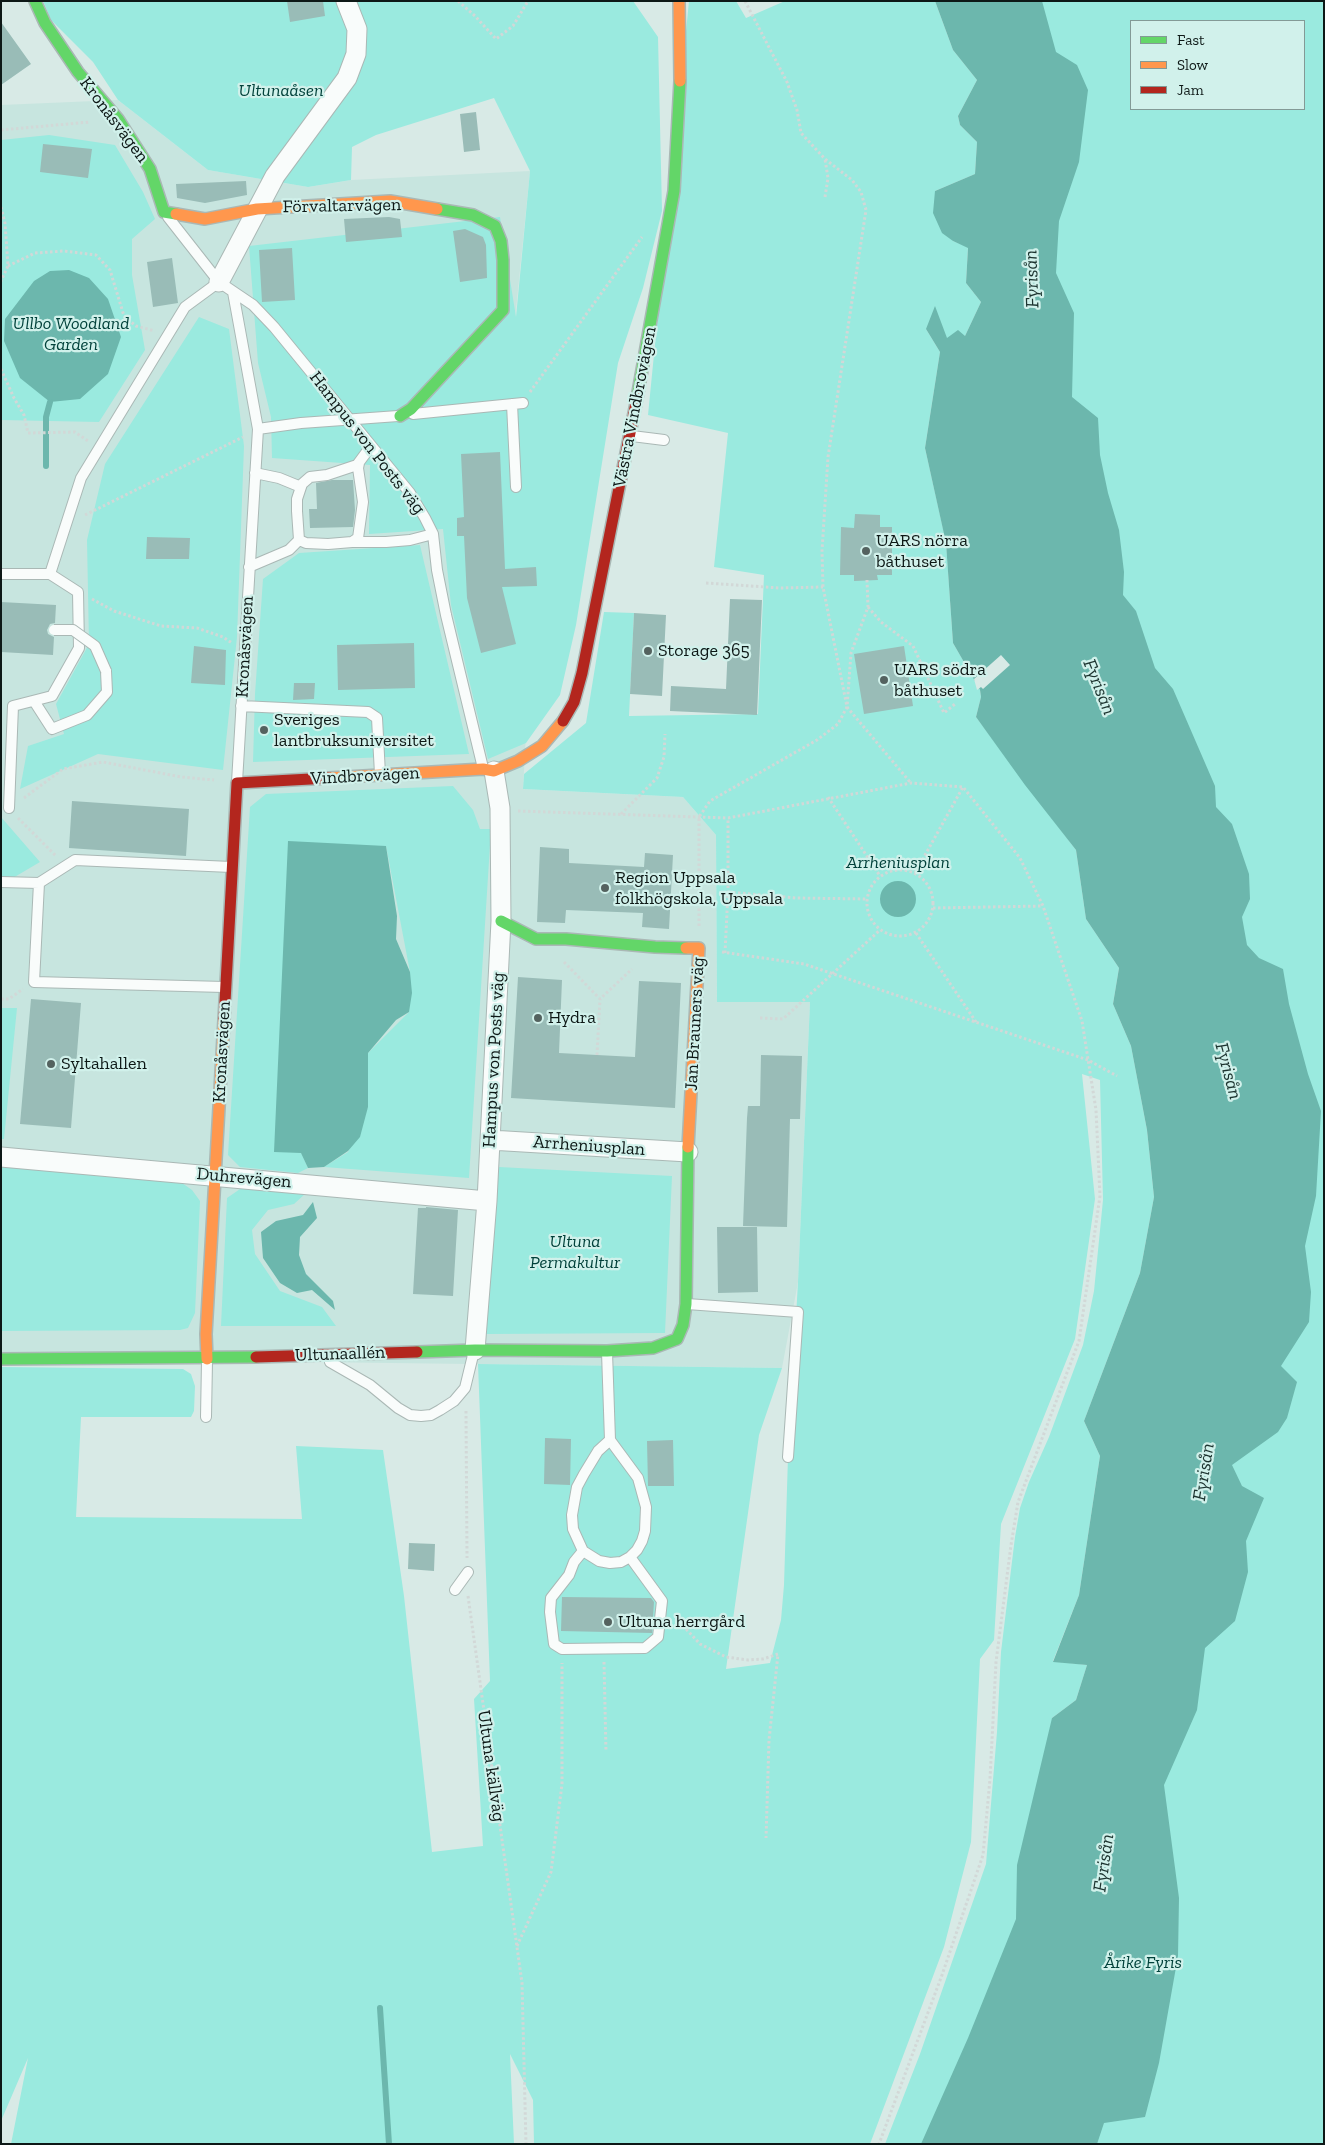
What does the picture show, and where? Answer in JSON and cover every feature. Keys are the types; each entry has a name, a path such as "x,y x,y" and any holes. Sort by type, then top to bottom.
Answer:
{"street":[{"name":"Kronåsvägen","path":"35,1 45,23 78,72 118,119 150,169 164,212"},
{"path":"226,287 258,209 275,176 347,78 356,54 357,29 346,1"},
{"name":"Västra Vindbrovägen","path":"489,770 518,761 542,746 559,727 574,702 631,435 674,191 681,63 678,1"},
{"name":"Förvaltarvägen","path":"164,212 205,219 258,209 302,204 390,201 473,215 495,226 501,241 503,260 503,310 411,409 400,416"},
{"name":"Vindbrovägen","path":"236,783 489,770"},
{"name":"Hampus von Posts väg","path":"475,1350 487,1201 501,921 500,808 489,770"},
{"name":"Kronåsvägen","path":"207,1359 206,1334 236,783"},
{"name":"Jan Brauners väg","path":"501,921 536,939 566,939 655,947 699,948 688,1152 686,1304 683,1326 677,1339"},
{"name":"Arrheniusplan","path":"490,1140 688,1152"},
{"name":"Duhrevägen","path":"1,1157 487,1201"},
{"name":"Ultunaallén","path":"1,1359 207,1359 475,1350 608,1351 653,1348 677,1339"}],"lane":[{"name":"Kronåsvägen","path":"164,212 226,287 258,429 236,783"},
{"path":"50,574 81,478 168,334 186,307 226,287"},
{"name":"Hampus von Posts väg","path":"226,287 253,305 274,327 410,493 433,534 437,570 446,615 489,770"},
{"path":"258,429 301,423 400,416 523,403"},
{"path":"512,404 516,487"},
{"path":"631,435 664,440"},
{"path":"250,567 289,550 299,540 297,510 300,487 310,477 346,470 359,463 371,446"},
{"path":"352,542 358,538 362,516 363,502 358,468 359,463"},
{"path":"255,473 279,478 300,487"},
{"path":"299,540 314,544 386,542 410,540 433,534"},
{"path":"1,574 50,574 78,592 79,648 52,696 13,706 9,808"},
{"path":"34,701 52,729 87,716 106,692 106,671 95,646 73,630 54,630"},
{"path":"241,706 368,712 378,718 380,775"},
{"path":"1,882 39,883 75,860 232,868"},
{"path":"39,883 34,982 225,987"},
{"path":"686,1304 798,1312 788,1457"},
{"path":"318,1355 370,1385 398,1408 410,1415 431,1415 454,1401 465,1388 475,1350"},
{"path":"608,1351 610,1440 638,1478 646,1507 642,1541 630,1557 621,1562 610,1563 599,1561 583,1551 574,1529 572,1515 576,1494 591,1462 598,1451 610,1440"},
{"path":"206,1417 207,1359"},
{"path":"583,1551 574,1562 569,1575 551,1598 550,1612 554,1644 562,1649 645,1648 658,1637 662,1601 630,1557"},
{"path":"455,1590 468,1572"}],"path":[{"path":"458,1 476,16 496,39 513,26 528,1"},
{"path":"745,1 787,82 797,110 801,133 825,159 852,180 861,192 866,210 828,457 822,551 823,587 846,708 910,783"},
{"path":"1,130 118,119"},
{"path":"825,159 828,178 825,197"},
{"path":"1,207 5,223 8,266 1,281"},
{"path":"523,403 647,229"},
{"path":"8,266 34,254 64,252 96,255 110,270 124,316 136,326 168,334"},
{"path":"1,369 24,415 28,433 75,432 87,440 97,451"},
{"path":"66,524 258,429"},
{"path":"868,580 868,607 851,653 846,708 838,724 817,740 710,801 699,817 699,948 804,964 1088,1060 1117,1076"},
{"path":"706,583 780,588 823,587"},
{"path":"78,592 114,611 161,626 196,628 223,637 244,650"},
{"path":"868,607 881,622 913,646 944,713 955,704"},
{"path":"621,815 657,778 664,757 665,734"},
{"path":"32,793 63,769 102,762 181,777 236,783"},
{"path":"500,808 521,812 728,818 828,797 910,783 963,787 1020,858 1043,906 1082,1021 1096,1110 1100,1196 1079,1341 1018,1502 1010,1545 996,1662 990,1779 983,1855 942,1975 879,2144"},
{"path":"914,873 963,787"},
{"path":"828,797 880,876"},
{"path":"9,808 66,866"},
{"path":"725,953 728,892 728,818"},
{"path":"899,870 914,873 924,880 930,890 933,908 925,925 916,933 894,936 880,930 872,921 867,911 867,899 872,885 880,876 899,870"},
{"path":"728,892 796,898 867,899"},
{"path":"933,908 1043,906"},
{"path":"760,1018 783,1020 880,930"},
{"path":"916,933 976,1022"},
{"path":"597,1055 600,1000 655,947"},
{"path":"560,958 600,1000"},
{"path":"1,999 8,999 34,982"},
{"name":"Ultuna källväg","path":"465,1388 468,1598 522,1983 526,2144"},
{"path":"662,1601 700,1644 713,1652 726,1657 748,1660 763,1659 778,1654 769,1740 766,1838"},
{"path":"517,1946 551,1872 562,1784 562,1649"},
{"path":"605,1649 606,1752"}],"shaded area":[{"name":"Sveriges lantbruksuniversitet","path":"118,100 208,170 308,187 351,180 530,171 515,320 527,716 523,789 683,797 716,835 717,1002 810,1002 798,1282 782,1368 1,1358 1,105"}],"green space":[{"name":"Ultunaåsen","path":"43,1 633,1 658,37 662,211 643,288 618,363 576,625 560,695 526,743 488,759 451,605 443,529 369,534 370,465 272,458 271,417 258,363 249,246 500,217 516,317 530,171 494,98 376,135 352,147 351,180 308,187 208,170 118,100 93,62 51,20"},
{"name":"Årike Fyris","path":"689,1 736,1 746,18 785,1 935,1 953,50 977,80 958,116 960,125 977,142 975,174 935,191 953,241 968,247 966,283 981,302 965,336 947,339 926,329 940,352 925,448 946,542 953,643 980,690 981,697 976,717 1076,850 1086,919 1119,968 1113,1004 1131,1046 1147,1130 1154,1197 1140,1273 1084,1421 1100,1456 1079,1595 1053,1661 1087,1665 1076,1700 1052,1718 1117,1770 1241,1122 1040,540 1010,1 1324,1 1324,2144 885,2144 920,2054 986,1864 997,1732 1001,1652 1020,1508 1083,1345 1094,1291 1103,1200 1100,1080 1082,1074 1095,1199 1075,1339 1001,1524 994,1640 980,1659 971,1842 944,1947 870,2144 534,2144 533,2100 510,2054 514,2144 11,2144 28,2058 1,2121 1,1367 183,1369 191,1374 195,1386 194,1411 191,1417 81,1417 76,1517 302,1519 296,1446 383,1450 404,1596 432,1852 483,1846 474,1699 490,1681 478,1364 782,1368 759,1435 726,1669 770,1663 781,1620 784,1585 788,1457 798,1282 810,1002 717,1002 716,835 683,797 523,789 524,774 586,723 604,612 634,613 629,716 758,714 764,575 714,567 728,433 648,415"},
{"name":"Ullbo Woodland Garden","path":"49,135 115,145 143,192 155,219 132,239 132,275 145,350 99,422 1,420 1,140"},
{"path":"199,317 229,329 244,446 237,637 223,770 98,754 20,789 28,746 64,734 56,704 89,644 87,540 105,464"},
{"path":"420,545 469,754 253,762 255,694 263,579 299,553"},
{"path":"453,786 473,810 480,829 491,829 469,1178 324,1167 348,1152 368,1107 368,1053 409,1012 410,972 386,846 274,1152 301,1152 308,1168 298,1173 240,1167 228,1155 250,807 266,794"},
{"path":"1,817 40,862 1,885"},
{"path":"1,1008 17,1008 4,1139 1,1139"},
{"path":"1,1167 170,1181 182,1183 192,1190 200,1201 195,1313 188,1328 180,1330 1,1331"},
{"name":"Ultuna Permakultur","path":"499,1167 672,1176 665,1333 486,1334"},
{"path":"243,1187 306,1193 294,1204 268,1210 252,1230 255,1254 280,1291 322,1307 336,1326 221,1326 227,1198"}],"water":[{"name":"Fyrisån","path":"935,1 1042,1 1056,52 1077,65 1088,90 1079,162 1059,221 1056,273 1074,313 1072,397 1098,418 1100,455 1108,493 1119,530 1124,572 1123,595 1136,611 1155,668 1173,689 1215,786 1216,807 1232,824 1249,874 1250,899 1242,917 1247,945 1259,958 1283,969 1289,1004 1308,1074 1321,1111 1316,1196 1305,1246 1311,1292 1309,1322 1281,1366 1297,1382 1287,1418 1278,1432 1232,1465 1242,1486 1264,1498 1246,1541 1248,1572 1235,1621 1205,1648 1197,1710 1164,1785 1179,1898 1178,1956 1159,2063 1145,2117 1104,2123 1097,2144 921,2144 968,2038 1016,1919 1017,1865 1052,1718 1076,1700 1087,1665 1053,1662 1079,1595 1100,1456 1084,1421 1140,1273 1154,1197 1147,1130 1131,1046 1113,1004 1119,968 1086,919 1076,850 1025,785 976,717 981,697 980,690 953,643 946,543 925,448 940,352 926,329 935,306 947,338 958,330 965,336 981,302 966,283 968,248 942,233 933,213 935,191 975,174 977,142 960,125 958,116 977,80 953,50"},
{"path":"69,270 89,278 108,299 121,337 108,374 80,399 50,402 20,378 4,341 5,319 34,281 50,271"},
{"path":"288,841 386,846 397,916 396,939 410,972 412,993 409,1012 396,1020 368,1053 368,1107 360,1137 348,1151 324,1167 308,1168 301,1153 274,1152"},
{"path":"898,881 905,882 911,886 915,892 915,906 911,912 905,916 898,917 891,916 885,912 881,906 880,899 881,892 885,886 891,882"},
{"path":"313,1202 317,1218 300,1237 299,1255 306,1274 333,1301 335,1310 312,1290 297,1293 280,1283 263,1258 261,1232 276,1221 303,1215"}],"pier":[{"path":"1001,655 1010,665 983,689 981,687 977,690 974,679"}],"building":[{"path":"287,1 323,1 325,16 290,22"},
{"path":"1,22 31,64 1,85"},
{"path":"476,112 480,150 464,152 460,114"},
{"path":"43,144 92,149 88,178 40,172"},
{"path":"246,181 247,195 205,203 177,198 176,184"},
{"path":"389,217 400,219 402,237 346,242 344,219"},
{"path":"465,229 483,237 486,245 487,278 460,282 453,231"},
{"path":"292,248 295,300 262,302 259,250"},
{"path":"172,258 178,303 153,307 147,262"},
{"path":"500,452 505,569 536,567 537,586 502,587 516,644 481,653 467,598 464,536 457,536 457,518 464,517 461,454"},
{"path":"332,480 353,480 355,510 353,527 310,528 309,509 317,509 316,483"},
{"name":"UARS nörra båthuset","path":"855,514 880,515 880,527 892,527 892,575 877,575 878,580 854,581 854,575 840,575 841,527 854,528"},
{"path":"147,537 190,538 189,559 146,559"},
{"name":"Storage 365","path":"730,599 762,600 757,715 670,711 671,686 726,689"},
{"path":"1,602 56,605 55,623 50,624 47,630 48,634 54,637 53,655 1,652"},
{"path":"634,613 666,615 662,696 630,694"},
{"path":"414,643 415,688 338,690 337,645"},
{"path":"194,646 226,650 225,685 191,683"},
{"name":"UARS södra båthuset","path":"904,646 913,706 864,714 854,654"},
{"path":"294,683 315,683 314,699 293,700"},
{"path":"72,801 189,809 186,856 69,848"},
{"name":"Region Uppsala folkhögskola, Uppsala","path":"540,847 569,849 569,863 644,867 645,853 673,855 669,929 642,927 643,913 566,910 565,923 537,922"},
{"name":"Hydra","path":"518,977 562,980 559,1053 635,1057 639,981 681,983 675,1108 511,1098"},
{"name":"Syltahallen","path":"31,999 81,1003 71,1128 20,1124"},
{"path":"761,1055 802,1056 800,1119 790,1119 787,1227 743,1226 748,1106 760,1106"},
{"path":"418,1208 458,1210 453,1296 413,1294"},
{"path":"717,1227 757,1227 758,1292 718,1293"},
{"path":"545,1438 571,1439 570,1485 544,1484"},
{"path":"673,1440 674,1486 648,1486 647,1441"},
{"path":"409,1543 435,1544 434,1571 408,1569"},
{"name":"Ultuna herrgård","path":"562,1597 651,1598 654,1602 652,1633 561,1631"}],"waterway":[{"path":"46,466 46,417 50,402"},
{"path":"380,2008 389,2144"}],"traffic: fast":[{"path":"35,1 45,23 78,72 118,119 150,169 164,212 176,214"},
{"path":"637,398 674,191 680,81"},
{"path":"400,416 411,409 503,310 503,260 501,241 495,226 473,215 437,209"},
{"path":"501,921 536,939 566,939 686,948"},
{"path":"417,1352 475,1350 607,1351 653,1348 677,1339 683,1325 686,1304 688,1147"},
{"path":"1,1359 256,1357"}],"traffic: slow":[{"path":"679,1 680,81"},
{"path":"176,214 205,219 257,209 390,201 437,209"},
{"path":"329,778 483,769 494,771 518,761 542,746 563,721"},
{"path":"686,948 699,948 688,1147"},
{"path":"207,1359 206,1334 224,1020"}],"traffic: jam":[{"path":"563,721 574,702 582,673 637,398"},
{"path":"224,1020 237,783 329,778"},
{"path":"256,1357 417,1352"}],"place":[{"name":"UARS nörra båthuset","path":"866,551"},
{"name":"Storage 365","path":"648,651"},
{"name":"UARS södra båthuset","path":"884,680"},
{"name":"Sveriges lantbruksuniversitet","path":"264,730"},
{"name":"Region Uppsala folkhögskola, Uppsala","path":"605,888"},
{"name":"Hydra","path":"538,1018"},
{"name":"Syltahallen","path":"51,1064"},
{"name":"Ultuna herrgård","path":"608,1622"}]}
